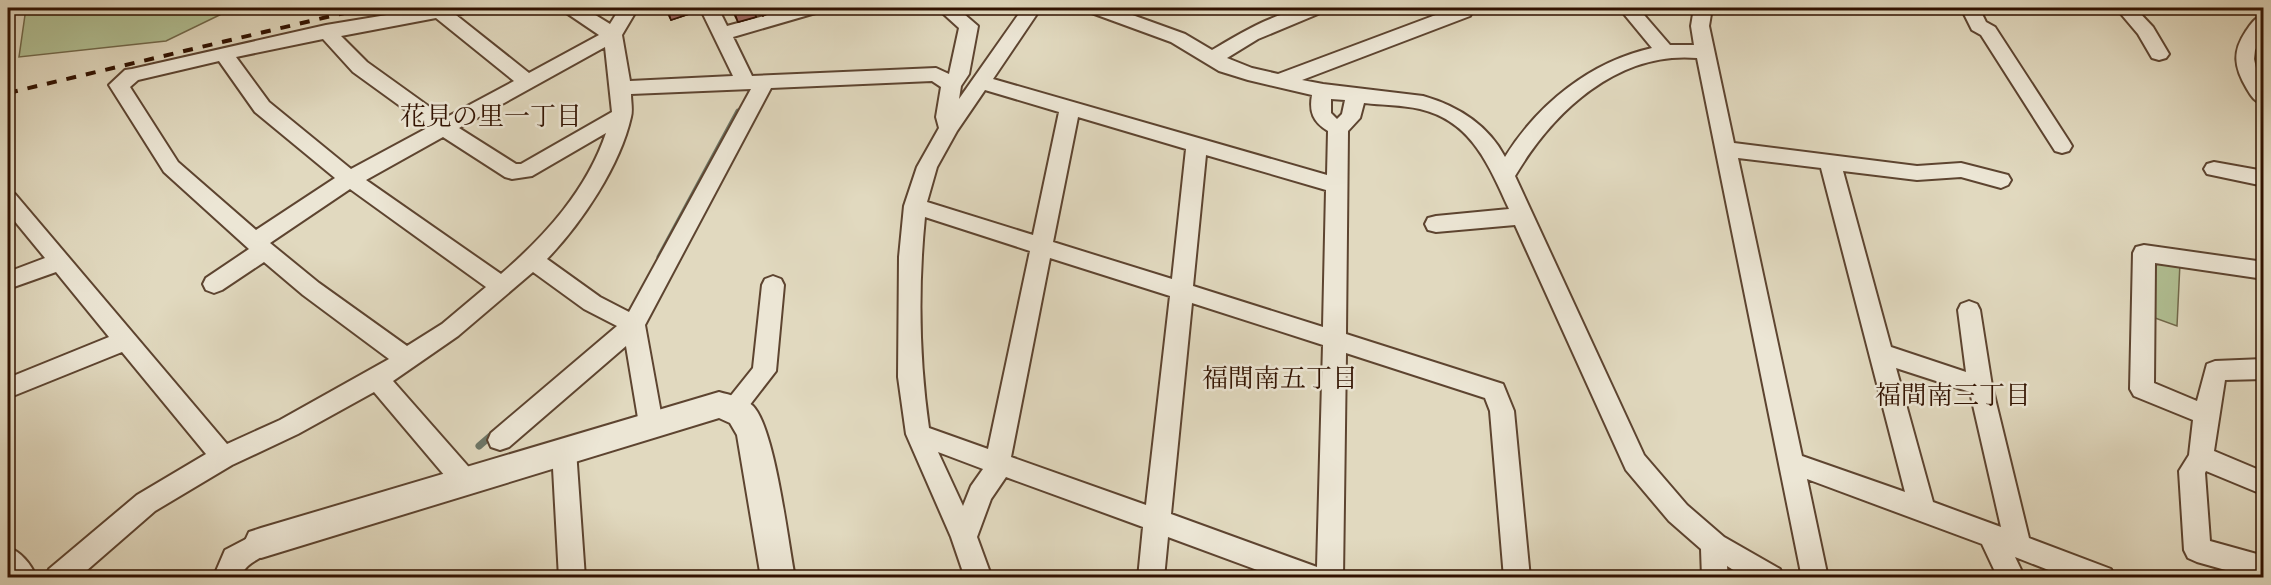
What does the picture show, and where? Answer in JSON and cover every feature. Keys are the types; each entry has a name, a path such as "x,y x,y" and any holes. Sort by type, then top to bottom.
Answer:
{"street":[{"path":"407,359 311,289 171,167 119,85 132,75 326,31 461,8"},
{"path":"58,578 146,503 223,457 289,427 377,379 450,330 560,232 611,149 622,115 621,88 613,35 572,8"},
{"path":"214,284 260,246 350,179 613,35 629,8"},
{"path":"709,8 722,34 755,81"},
{"path":"722,34 792,10 812,8"},
{"path":"946,8 971,17 959,74 951,85 946,117 949,128"},
{"path":"979,578 964,537 918,434 910,377 910,257 915,206 927,167 949,128 1032,8"},
{"path":"1096,8 1179,38 1226,66 1248,74 1323,91 1423,103 1436,108 1475,132 1489,146 1504,176 1635,462 1678,513 1715,545 1771,578"},
{"path":"1212,58 1251,35 1285,22 1311,10 1310,8"},
{"path":"1279,81 1462,12 1458,8"},
{"path":"1628,8 1665,51"},
{"path":"1703,8 1700,26 1815,578"},
{"path":"1970,8 1979,26 1988,31 2062,146"},
{"path":"2125,8 2146,31 2159,54"},
{"path":"439,11 528,82"},
{"path":"2264,21 2251,35 2243,52 2246,72 2264,99"},
{"path":"326,31 360,67 444,128 512,172 525,171 622,115"},
{"path":"1504,176 1531,134 1562,102 1588,83 1619,66 1665,51 1706,51"},
{"path":"224,54 262,107 350,179 501,286"},
{"path":"621,88 936,74 951,85"},
{"path":"500,440 634,325 755,81"},
{"path":"981,82 1336,185"},
{"path":"1323,91 1320,114 1323,120 1338,128"},
{"path":"1338,128 1349,121 1353,115 1355,94"},
{"path":"964,537 980,494 995,473 1070,108"},
{"path":"1330,578 1338,128"},
{"path":"1151,578 1197,144"},
{"path":"1727,149 1917,173 1961,170 2001,180"},
{"path":"1830,162 1922,509"},
{"path":"2214,169 2264,180"},
{"path":"9,203 223,457"},
{"path":"915,206 1495,391 1502,411 1517,578"},
{"path":"1436,224 1522,216"},
{"path":"2206,415 2142,389 2144,253 2264,271"},
{"path":"531,260 592,303 634,325"},
{"path":"8,281 59,262"},
{"path":"733,408 764,371 773,285"},
{"path":"1969,310 1980,386 2018,545"},
{"path":"634,325 651,424"},
{"path":"8,388 124,341"},
{"path":"1882,354 1980,386"},
{"path":"2264,369 2216,371 2206,415 2202,458 2192,471 2197,550 2264,568"},
{"path":"377,379 465,481"},
{"path":"226,578 234,558 261,543 719,405 733,408 746,418 753,435 778,578"},
{"path":"918,434 1314,578"},
{"path":"564,450 572,578"},
{"path":"2202,458 2264,484"},
{"path":"1791,463 1922,509 2102,578"},
{"path":"1991,535 2012,578"},
{"path":"1715,545 1713,559 1715,578"},
{"path":"8,559 24,578"}],"green space":[{"path":"26,8 234,8 166,41 19,57"},
{"path":"2157,260 2180,263 2177,326 2155,318 2154,265"}],"waterway":[{"path":"659,257 738,111"},
{"path":"479,446 494,433"}],"railway":[{"path":"8,93 365,8"}],"district":[{"name":"花見の里一丁目","path":"491,116"},
{"name":"福間南五丁目","path":"1280,378"},
{"name":"福間南三丁目","path":"1953,395"}]}
